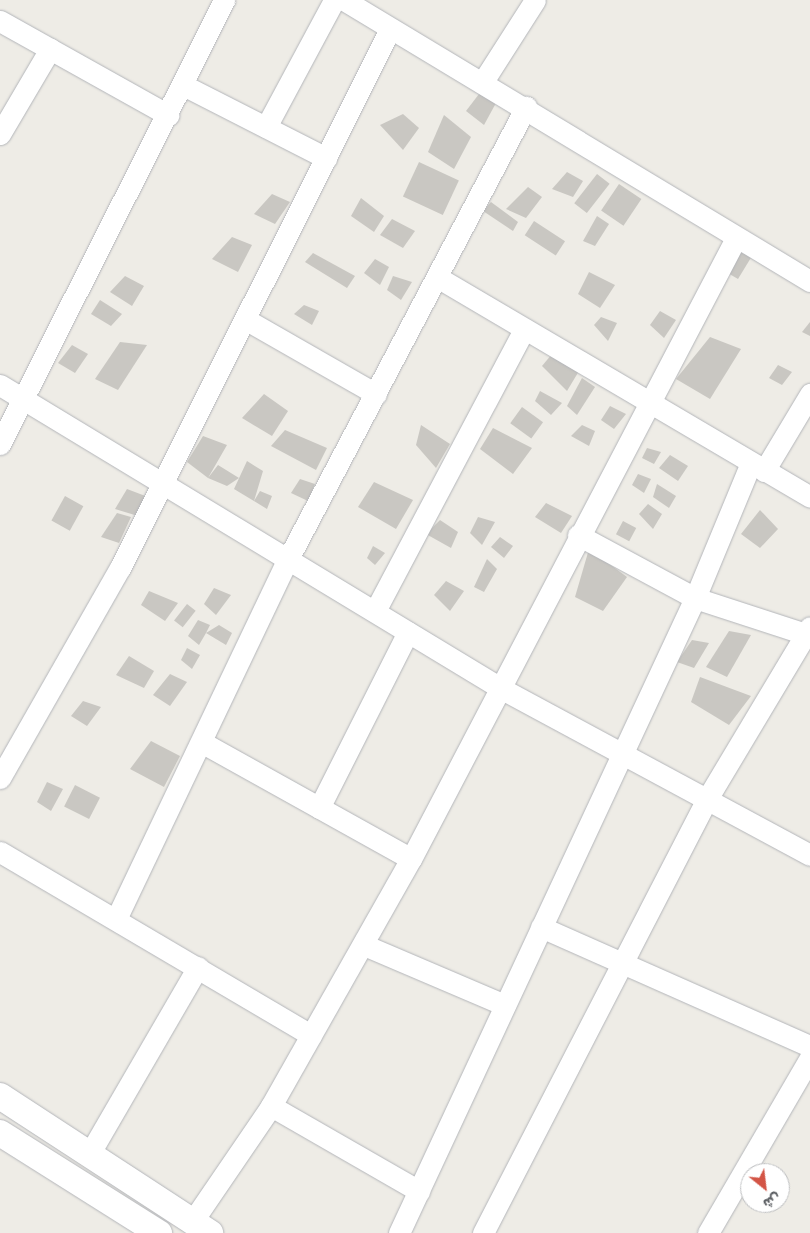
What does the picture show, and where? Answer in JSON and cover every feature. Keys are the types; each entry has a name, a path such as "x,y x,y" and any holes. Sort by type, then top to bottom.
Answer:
{"street":[{"path":"0,444 26,399 224,0"},
{"path":"266,127 334,0"},
{"path":"344,0 390,30 526,107 736,238 810,281"},
{"path":"482,83 535,0"},
{"path":"0,21 168,115"},
{"path":"0,778 120,568 390,30"},
{"path":"0,134 50,49"},
{"path":"183,85 326,158"},
{"path":"117,917 203,743 289,557 526,107"},
{"path":"0,1096 90,1153 201,1228 411,860 502,689 578,535 736,238"},
{"path":"437,277 810,497"},
{"path":"245,319 376,394"},
{"path":"375,611 524,329"},
{"path":"0,385 26,399 161,485 289,557 502,689 810,855"},
{"path":"399,1233 620,754 758,467 810,394"},
{"path":"483,1233 624,964 707,799 808,630 695,598 578,535"},
{"path":"319,808 408,632"},
{"path":"203,743 411,860"},
{"path":"0,852 117,917 311,1035"},
{"path":"540,927 810,1046"},
{"path":"364,945 505,1005"},
{"path":"90,1153 198,967"},
{"path":"708,1233 810,1058"},
{"path":"271,1106 419,1191"},
{"path":"0,1133 159,1233"}],"building":[{"path":"479,94 496,103 484,125 466,111"},
{"path":"403,114 419,128 403,150 380,125"},
{"path":"444,115 471,137 454,169 428,152"},
{"path":"419,162 459,181 443,215 403,196"},
{"path":"567,172 583,181 573,197 552,189"},
{"path":"597,174 610,184 587,213 574,203"},
{"path":"619,184 641,199 623,226 601,211"},
{"path":"528,187 542,197 526,218 506,209"},
{"path":"272,194 290,202 275,224 254,214"},
{"path":"361,198 384,216 374,232 351,216"},
{"path":"491,202 518,222 513,231 483,211"},
{"path":"597,216 609,224 595,246 583,241"},
{"path":"392,219 415,231 403,248 380,235"},
{"path":"534,221 565,241 556,255 525,235"},
{"path":"232,237 252,245 238,272 212,259"},
{"path":"738,252 752,256 738,279 726,272"},
{"path":"313,253 355,276 347,288 305,262"},
{"path":"375,259 389,267 380,285 364,273"},
{"path":"589,272 615,285 600,308 578,294"},
{"path":"125,276 144,286 132,306 110,292"},
{"path":"393,276 412,282 401,300 387,290"},
{"path":"100,300 122,314 111,326 91,314"},
{"path":"304,305 319,311 312,325 294,314"},
{"path":"660,311 676,320 664,338 650,325"},
{"path":"601,317 617,323 608,341 594,325"},
{"path":"810,322 810,336 802,332"},
{"path":"710,337 741,349 710,399 676,379"},
{"path":"120,342 147,345 118,390 95,379"},
{"path":"72,345 88,354 75,373 58,363"},
{"path":"552,354 579,371 567,391 542,366"},
{"path":"778,365 792,372 782,385 769,378"},
{"path":"582,378 595,387 577,415 567,406"},
{"path":"540,391 562,403 551,415 535,401"},
{"path":"264,394 288,411 272,436 242,418"},
{"path":"610,406 626,414 614,429 601,420"},
{"path":"522,407 543,422 531,438 510,423"},
{"path":"421,425 450,444 436,468 416,445"},
{"path":"582,425 595,431 589,446 571,436"},
{"path":"493,428 532,448 513,474 480,449"},
{"path":"285,430 327,448 316,470 271,446"},
{"path":"203,436 227,445 208,478 187,462"},
{"path":"647,448 661,452 654,464 642,458"},
{"path":"670,455 688,466 678,481 659,468"},
{"path":"247,461 263,471 254,501 260,491 272,496 267,509 234,489"},
{"path":"218,465 239,478 227,486 208,478"},
{"path":"638,474 651,479 644,493 632,485"},
{"path":"300,479 315,484 308,501 291,493"},
{"path":"374,482 413,500 396,529 358,507"},
{"path":"657,484 676,496 669,508 653,497"},
{"path":"127,489 148,497 138,516 115,509"},
{"path":"65,496 83,506 70,531 51,520"},
{"path":"546,503 572,516 561,533 535,517"},
{"path":"648,504 662,514 653,529 639,514"},
{"path":"760,510 778,529 760,548 741,534"},
{"path":"117,513 131,517 119,543 101,537"},
{"path":"478,517 495,522 482,545 470,533"},
{"path":"440,520 458,532 451,548 426,534"},
{"path":"623,521 636,528 629,541 616,534"},
{"path":"500,537 513,546 504,558 491,547"},
{"path":"373,546 385,553 375,565 367,558"},
{"path":"589,549 627,577 603,611 575,597"},
{"path":"487,559 497,569 484,592 474,587"},
{"path":"446,581 464,591 450,611 434,595"},
{"path":"214,588 231,595 216,615 204,604"},
{"path":"149,591 178,603 165,621 141,605"},
{"path":"187,604 196,611 183,627 174,621"},
{"path":"198,620 210,625 199,645 188,636"},
{"path":"219,625 232,633 226,645 206,633"},
{"path":"729,631 751,635 727,677 706,667"},
{"path":"692,640 709,643 694,668 677,662"},
{"path":"187,648 200,655 192,669 181,660"},
{"path":"129,656 154,671 144,688 116,675"},
{"path":"170,674 187,682 170,706 153,695"},
{"path":"700,677 751,696 729,725 691,702"},
{"path":"83,701 101,707 87,726 71,716"},
{"path":"151,741 180,756 164,787 130,769"},
{"path":"47,782 63,789 51,811 37,802"},
{"path":"75,785 100,798 89,819 64,806"}]}
